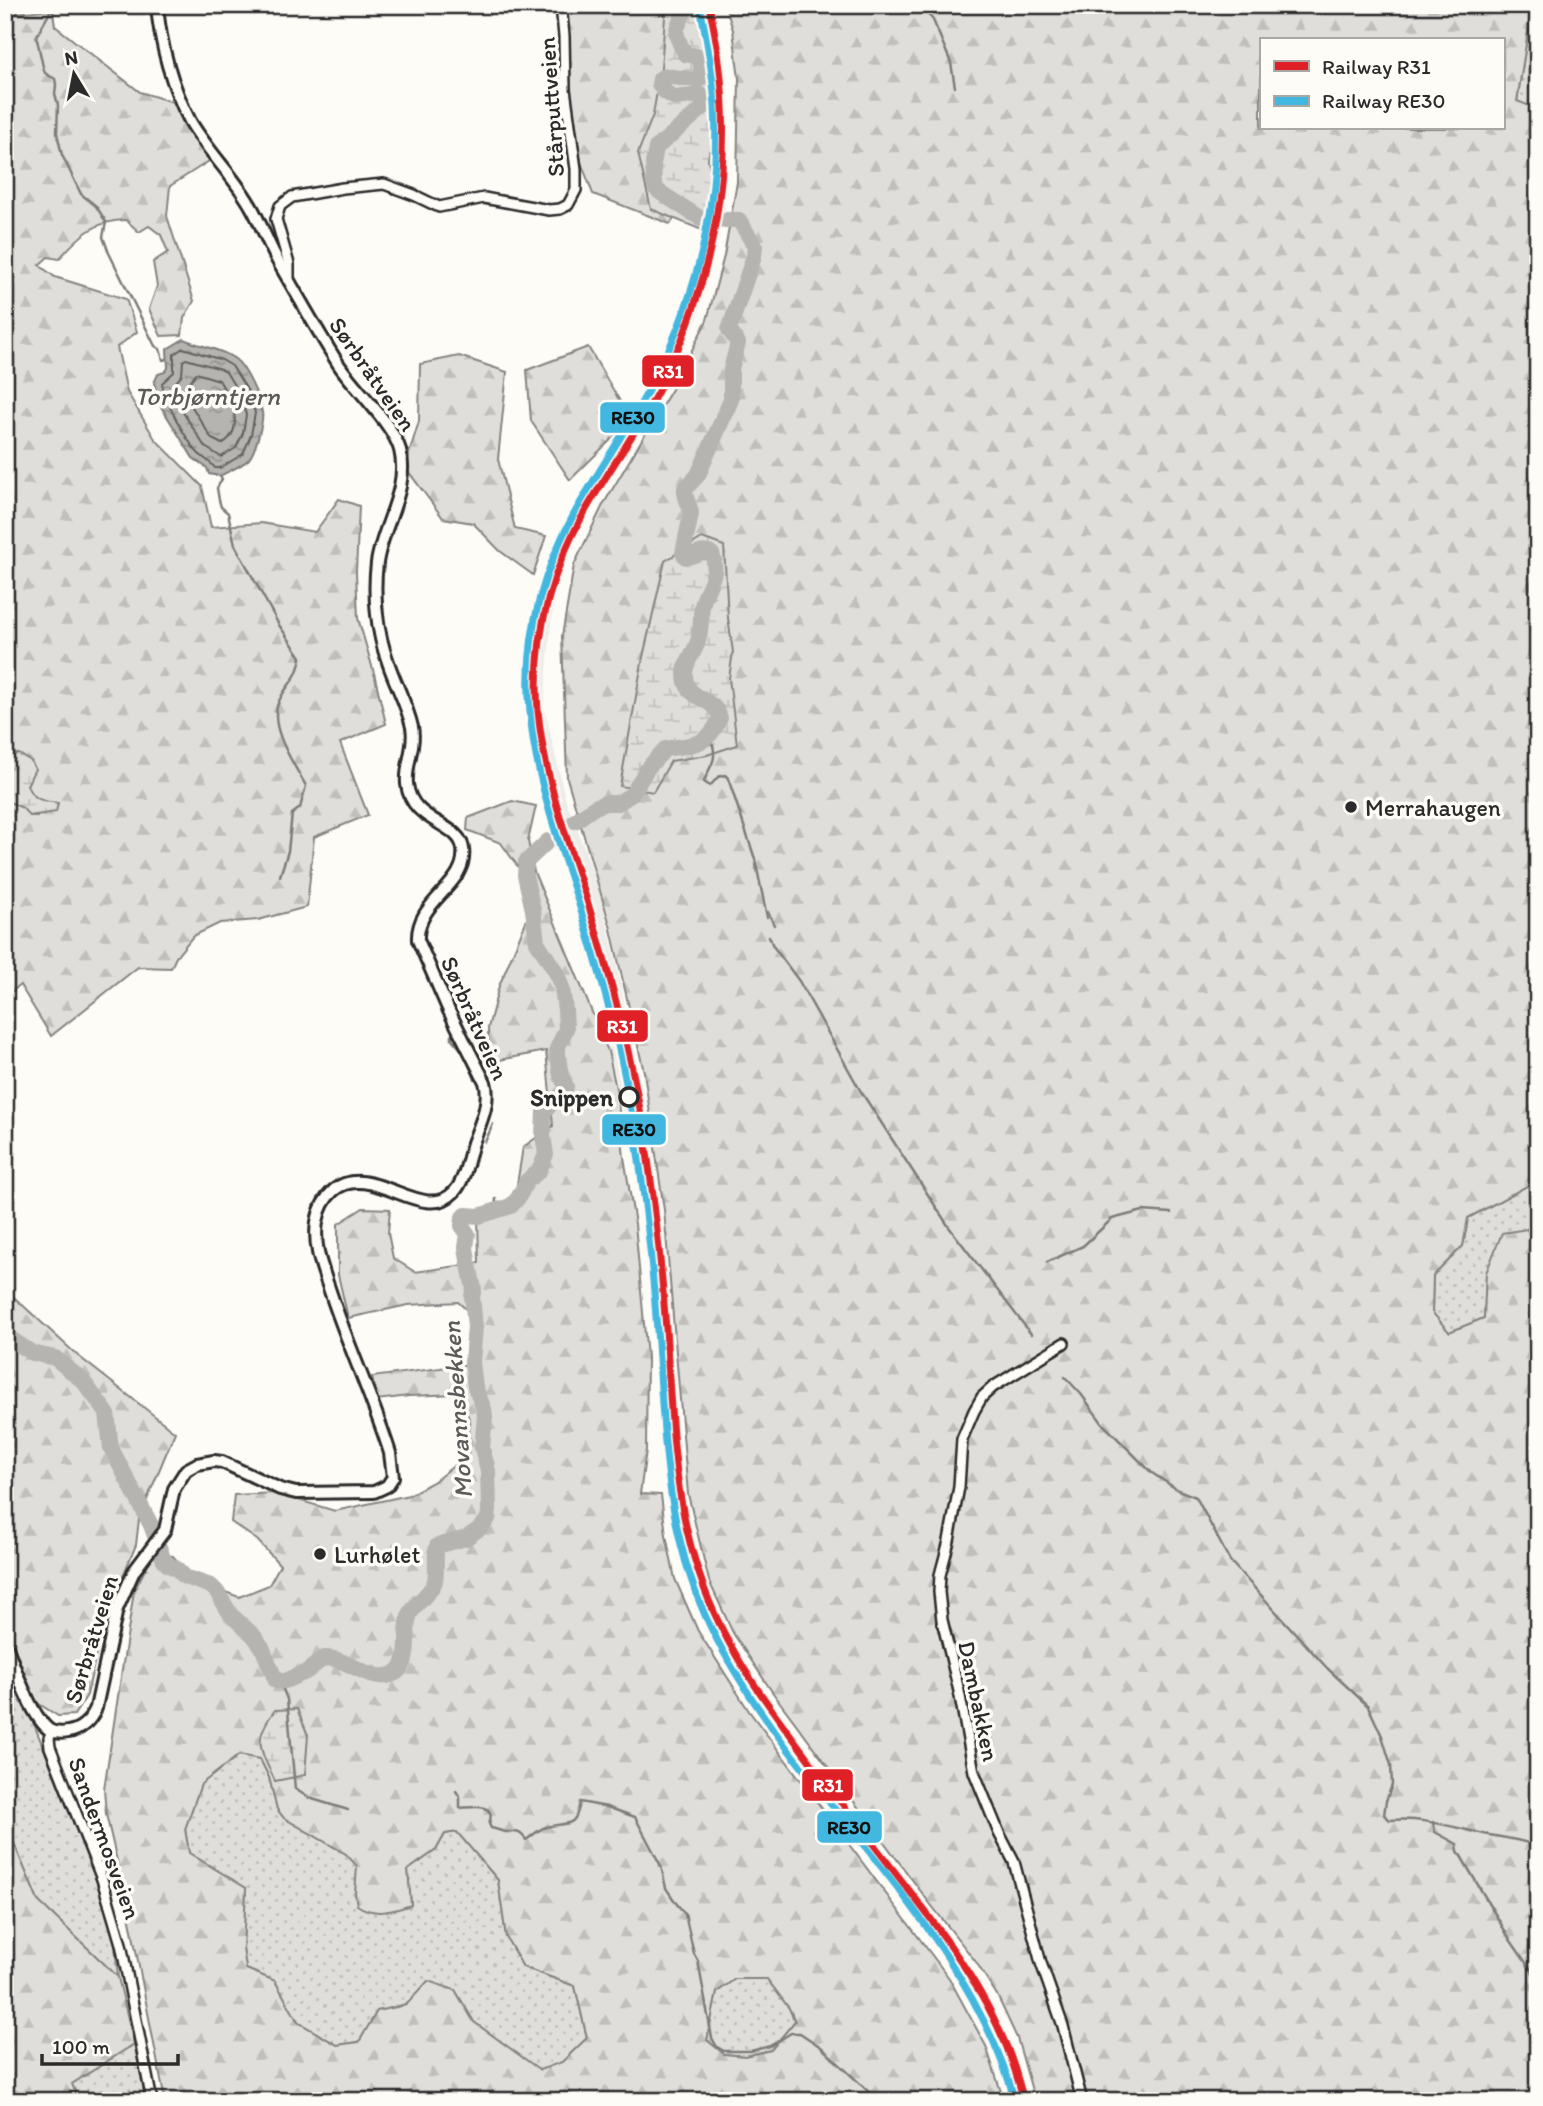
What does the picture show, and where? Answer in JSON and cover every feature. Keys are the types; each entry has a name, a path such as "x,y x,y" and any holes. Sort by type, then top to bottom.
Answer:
{"street":[{"name":"Sørbråtveien","path":"52,1731 75,1730 93,1715 101,1693 117,1609 134,1570 167,1525 178,1480 191,1467 207,1462 222,1462 280,1489 296,1493 374,1492 387,1486 394,1471 390,1453 321,1263 316,1239 318,1218 331,1193 345,1184 357,1181 366,1181 405,1197 420,1200 437,1201 451,1195 460,1181 488,1094 485,1082 449,1011 418,940 422,917 460,868 464,852 459,837 420,811 410,796 407,782 412,727 406,705 387,662 380,630 377,566 382,540 402,480 401,451 389,427 341,368 279,264 252,208 197,132 184,109 163,41 157,5"},
{"name":"Stårputtveien","path":"289,279 289,264 276,219 280,206 292,197 384,184 439,207 484,198 549,210 568,205 575,195 576,169 565,89 561,5"},
{"name":"Dambakken","path":"1064,1343 993,1387 982,1396 974,1411 962,1439 959,1487 940,1575 939,1592 942,1620 974,1772 999,1833 1014,1861 1041,1963 1063,2026 1082,2101"},
{"name":"Sandermosveien","path":"5,1642 31,1704 41,1721 52,1731 49,1738 50,1747 102,1879 121,1944 152,2101"}],"shaded area":[{"path":"701,5 714,5 729,107 730,145 724,215 720,216 717,229 720,235 698,317 670,382 574,540 563,568 551,623 544,706 565,798 599,887 648,1127 662,1242 680,1468 684,1501 701,1569 727,1632 770,1702 973,1970 1003,2024 1027,2101 1015,2101 1003,2058 991,2029 943,1948 762,1712 716,1639 689,1572 678,1537 667,1468 660,1338 644,1181 627,1128 609,1047 617,1045 562,864 538,773 533,741 529,708 530,675 536,623 549,566 580,504 624,437 658,377 671,350 694,281 709,212 716,107 712,57"}],"green space":[{"path":"5,5 10,5 16,13 44,10 42,5 52,5 55,26 140,92 186,106 220,154 170,186 167,216 194,301 184,318 182,335 161,336 149,309 157,286 153,262 168,252 161,235 149,226 139,232 126,220 105,223 80,237 59,259 48,257 39,265 55,277 126,299 137,332 117,347 127,392 155,439 202,486 211,527 261,523 315,532 339,499 359,506 356,572 358,618 386,724 340,743 368,815 314,837 307,907 258,920 220,923 193,936 176,957 171,968 138,967 51,1036 20,985 5,997 5,800 23,808 29,816 37,816 38,800 29,791 27,786 30,778 19,754 5,755"},
{"path":"562,5 684,5 695,191 670,224 593,194 581,162 568,93"},
{"path":"666,5 698,5 714,63 719,102 708,159 717,211 709,233 651,209 638,153 653,115 661,68"},
{"path":"725,5 1532,5 1517,101 1538,109 1538,1180 1468,1218 1463,1246 1433,1276 1432,1312 1449,1332 1484,1318 1486,1273 1502,1233 1527,1229 1538,1252 1538,2101 1035,2101 1017,2038 997,1995 976,1962 773,1693 733,1633 709,1581 688,1494 664,1210 644,1072 610,925 567,778 562,636 574,565 603,505 675,384 707,320 724,256 737,182 739,79 733,30"},
{"path":"1532,5 1538,5 1538,109 1517,102"},
{"path":"588,347 631,420 570,480 531,421 527,370"},
{"path":"459,356 507,372 498,459 515,529 546,536 533,575 500,551 473,523 443,518 405,467 419,421 420,364"},
{"path":"702,538 724,546 728,618 733,652 729,678 737,745 707,755 671,761 653,792 620,786 643,657 665,561"},
{"path":"19,754 31,761 35,769 27,785 29,790 39,799 58,803 56,812 29,816 23,808 5,800 5,755"},
{"path":"512,801 536,806 528,841 534,872 608,1051 617,1093 635,1224 647,1357 646,1450 640,1494 661,1495 675,1579 698,1631 749,1711 949,1978 986,2046 1004,2101 165,2101 127,1904 106,1814 104,1789 134,1591 153,1554 173,1556 194,1581 239,1597 269,1585 280,1565 257,1540 231,1522 234,1495 275,1493 335,1511 409,1495 433,1482 468,1455 470,1420 457,1394 377,1400 372,1377 478,1363 468,1311 458,1302 408,1305 348,1318 338,1275 338,1224 363,1208 390,1209 388,1233 393,1258 415,1272 479,1263 478,1217 514,1203 523,1147 553,1126 546,1051 489,1062 488,1028 499,986 530,912 521,871 501,843 467,830 468,818","holes":["239,1755 260,1759 269,1777 277,1809 284,1818 346,1854 357,1866 355,1894 357,1905 363,1909 384,1912 411,1905 408,1870 436,1850 445,1834 457,1832 498,1880 506,1937 523,1967 575,1986 587,2038 562,2062 540,2070 474,2022 455,1990 428,1981 406,2005 377,2011 359,2042 337,2045 298,2022 275,1981 246,1969 243,1948 246,1888 189,1853 185,1829 201,1784","735,1979 767,1979 789,2008 795,2021 771,2050 745,2056 724,2054 707,2040 717,1992"]},
{"path":"1538,1180 1538,1252 1527,1229 1486,1273 1484,1318 1448,1333 1432,1312 1433,1276 1463,1246 1468,1218"},
{"path":"5,1289 77,1355 175,1432 139,1519 136,1545 103,1623 87,1695 74,1715 58,1716 36,1702 5,1628"},
{"path":"5,1651 101,1893 114,1934 118,1977 38,1901 5,1822"},
{"path":"297,1709 308,1735 305,1775 275,1781 262,1752 263,1729 275,1710"},
{"path":"239,1755 260,1759 269,1777 277,1809 284,1818 346,1854 358,1866 355,1894 411,1905 408,1870 436,1850 445,1834 457,1832 498,1880 506,1937 523,1967 575,1986 587,2038 562,2062 540,2071 474,2022 455,1990 377,2012 359,2042 337,2045 298,2022 275,1981 246,1969 243,1948 246,1888 189,1853 185,1829 201,1784"},
{"path":"5,1822 38,1901 118,1977 134,2044 72,2084 79,2101 5,2101"},
{"path":"734,1979 767,1979 789,2008 795,2021 771,2050 745,2056 724,2054 707,2040 717,1992"},
{"path":"134,2044 147,2101 79,2101 71,2084"}],"water":[{"name":"Torbjørntjern","path":"184,339 223,352 235,359 248,376 261,406 262,422 249,459 220,476 209,474 207,468 193,458 160,405 154,383 158,374 168,368 167,349"}],"waterway":[{"path":"43,5 48,7 50,12 36,37 45,74 55,79 57,133 62,155 81,194 96,206 106,222 103,237 109,253 155,346 160,349 163,360 167,359"},
{"name":"Movannsbekken","path":"685,54 676,32 686,5"},
{"path":"909,5 926,12 933,20 951,63 955,87"},
{"name":"Movannsbekken","path":"685,54 699,58 701,78 698,80 664,76 659,84 675,98 701,95 704,107 656,148 654,183 661,193 700,218 712,221"},
{"name":"Movannsbekken","path":"575,821 595,807 605,803 618,803 632,794 647,769 665,749 704,740 720,718 712,705 690,689 685,674 699,639 702,606 713,574 714,561 712,554 703,552 686,557 683,553 691,514 685,489 698,475 731,400 731,369 738,343 729,330 754,256 755,246 739,220 722,220"},
{"path":"220,476 222,479 217,488 219,500 221,507 228,513 235,545 279,625 301,657 295,676 282,695 276,711 279,733 306,786 300,808 292,814 288,851 280,876"},
{"path":"703,740 713,745 714,751 704,782 710,786 718,777 725,775 728,778 755,859 767,917"},
{"name":"Movannsbekken","path":"5,1335 32,1353 55,1358 83,1381 107,1413 111,1448 151,1525 163,1558 185,1577 211,1586 217,1592 231,1615 262,1647 276,1681 285,1681 306,1672 324,1658 340,1661 378,1676 396,1673 405,1659 410,1614 435,1580 437,1546 466,1538 488,1519 488,1471 482,1448 485,1416 475,1387 472,1362 474,1289 466,1247 468,1234 462,1226 463,1217 466,1215 479,1216 511,1206 527,1181 539,1171 546,1154 543,1136 544,1111 565,1091 557,1049 566,1029 562,988 556,972 537,942 525,875 526,862 548,841"},
{"path":"768,912 774,925"},
{"path":"769,936 773,946 799,981 860,1090 949,1227 1031,1334"},
{"path":"452,1034 452,1039 464,1053 475,1079"},
{"path":"485,1142 493,1124"},
{"path":"495,1211 496,1199"},
{"path":"1047,1262 1083,1246 1112,1219 1143,1211 1171,1213"},
{"path":"1065,1377 1103,1424 1152,1473 1178,1490 1196,1497 1230,1561 1327,1668 1368,1706 1382,1736 1391,1765 1392,1785 1384,1815 1390,1820 1427,1822 1538,1846"},
{"path":"280,1682 287,1699 295,1789 309,1798 348,1810"},
{"path":"456,1791 460,1797 460,1808 483,1807 490,1812 491,1828 518,1833 526,1840 543,1828 573,1821 580,1802 607,1807 635,1817 661,1866 666,1888 685,1914 698,1961 712,2038 717,2047 724,2051 751,2051 770,2046 791,2033 800,2033 821,2047 871,2094 884,2101"},
{"path":"1433,1822 1435,1832 1457,1844 1458,1851 1511,1941 1538,1980"}],"rail line":[{"name":"R31","path":"709,5 719,61 723,140 721,179 708,257 685,333 660,388 583,515 561,561 546,610 538,660 541,735 557,805 606,966 635,1083 658,1236 678,1481 693,1555 705,1591 729,1642 765,1700 927,1914 968,1973 1006,2044 1024,2101"},
{"name":"RE30","path":"700,7 713,82 716,141 704,242 685,308 659,370 573,516 543,586 532,635 530,661 533,736 548,806 598,967 626,1083 649,1237 669,1482 684,1556 696,1592 711,1628 746,1689 786,1747 875,1858 958,1973 991,2035 1015,2101"}],"place":[{"name":"Merrahaugen","path":"1351,807"},
{"name":"Snippen","path":"629,1097"},
{"name":"Lurhølet","path":"320,1554"}]}
